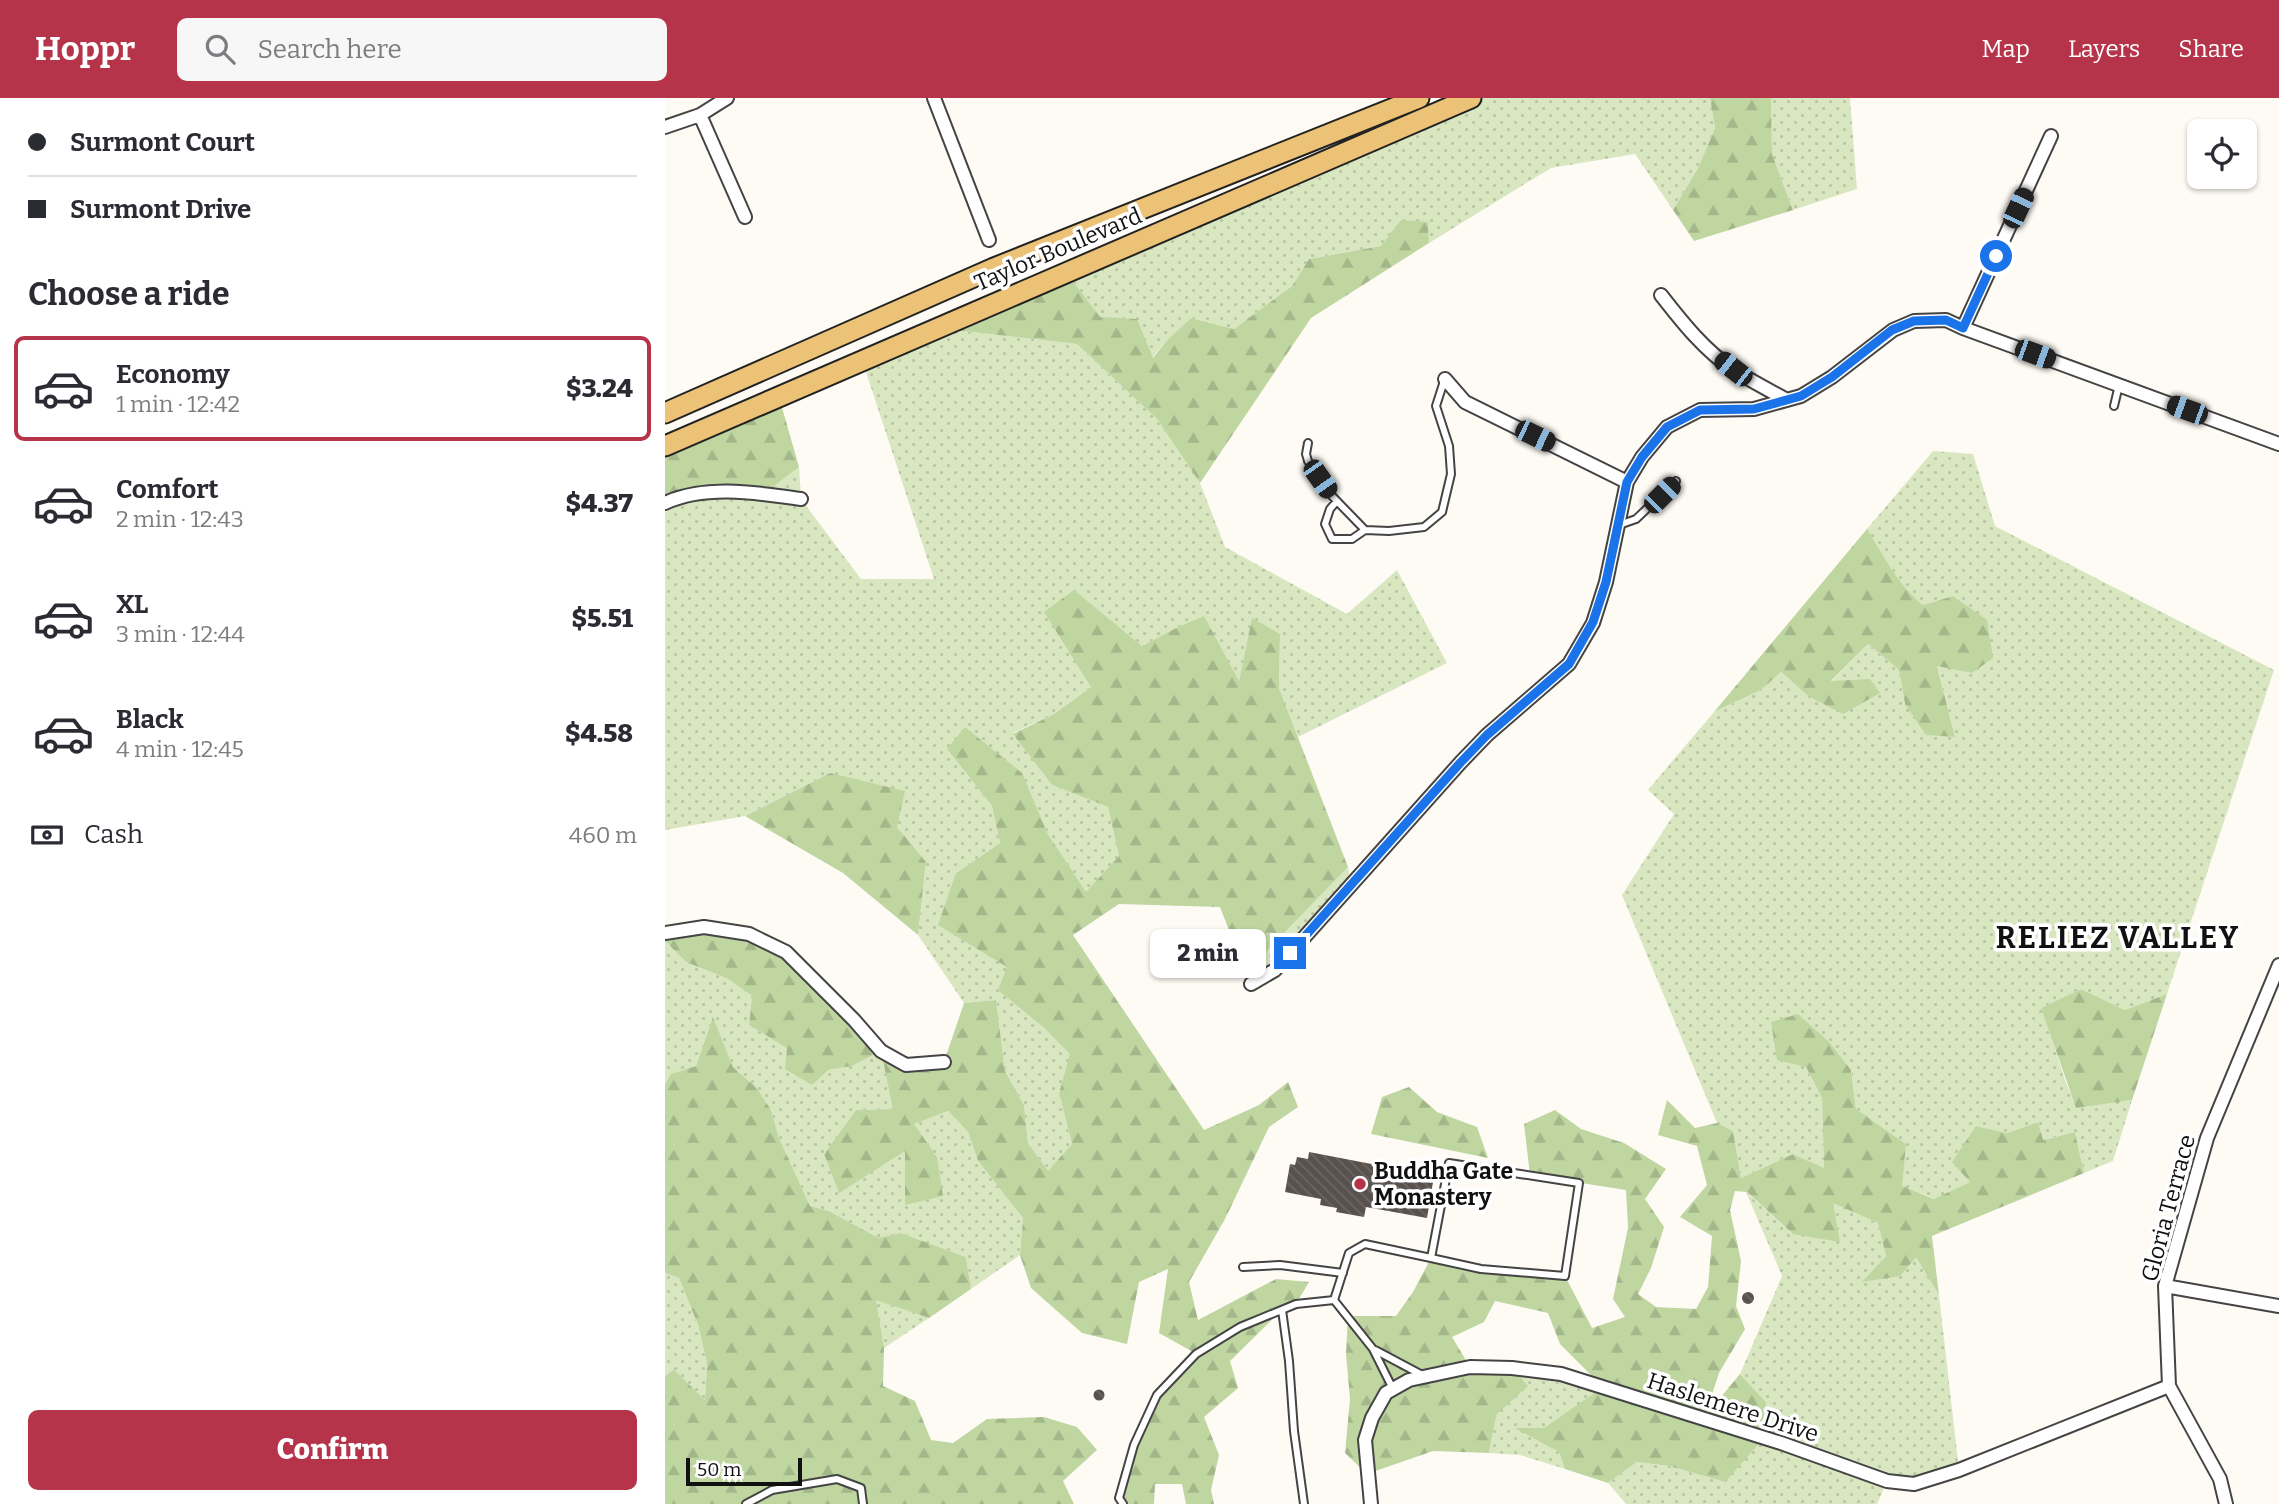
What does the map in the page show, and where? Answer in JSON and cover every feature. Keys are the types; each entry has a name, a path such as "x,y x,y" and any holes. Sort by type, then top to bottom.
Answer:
{"main road":[{"name":"Taylor Boulevard","path":"665,413 994,268 1419,98"},
{"name":"Taylor Boulevard","path":"665,446 1471,98"}],"street":[{"path":"665,127 700,115 727,98"},
{"path":"934,98 989,240"},
{"path":"700,115 745,217"},
{"path":"1963,328 2051,136"},
{"path":"1661,295 1679,318 1733,369 1787,400"},
{"path":"1251,984 1275,970 1487,735 1569,664 1593,622 1606,582 1627,482 1642,457 1667,427 1700,410 1754,409 1801,396 1832,377 1892,330 1914,321 1946,320 2279,444"},
{"path":"1445,379 1465,402 1627,482"},
{"path":"665,503 680,496 721,492 801,499"},
{"path":"665,933 704,927 749,934 786,953 855,1020 881,1051 906,1065 944,1062"},
{"name":"Gloria Terrace","path":"2226,1504 2220,1479 2169,1387 2165,1286 2207,1138 2279,965"},
{"path":"2165,1286 2279,1306"},
{"name":"Haslemere Drive","path":"1392,1389 1409,1380 1470,1367 1512,1367 1561,1374 1781,1443 1887,1481 1914,1484 1959,1470 2169,1387"},
{"path":"1371,1504 1364,1440 1372,1418 1386,1393 1392,1389"}],"lane":[{"path":"1337,501 1330,509 1325,524 1332,539 1352,539 1365,530 1389,531 1424,527 1442,512 1451,474 1449,446 1436,406 1445,379"},
{"path":"2114,406 2119,385"},
{"path":"1308,443 1308,461 1337,501 1365,530"},
{"path":"1618,526 1636,519 1676,481"},
{"path":"1334,1300 1349,1253 1365,1244 1481,1269 1565,1276 1579,1183 1449,1163 1431,1258"},
{"path":"1243,1267 1280,1265 1343,1273"},
{"path":"1123,1504 1119,1498 1124,1476 1134,1445 1157,1395 1196,1354 1240,1327 1296,1304 1334,1300"},
{"path":"1334,1300 1373,1349 1392,1389"},
{"path":"1282,1310 1304,1504"},
{"path":"1373,1349 1424,1376"},
{"path":"746,1504 772,1490 837,1479 861,1488 863,1504"}],"green space":[{"path":"1471,98 1710,98 1715,128 1698,168 1673,210 1635,154 1551,168 1429,243 1428,223 1381,246 1309,259 1292,286 1234,329 1191,318 1152,358 1100,318 1066,272"},
{"path":"1710,98 1771,98 1772,154 1793,210 1694,241 1673,210 1698,168 1715,128"},
{"path":"1771,98 1850,98 1857,189 1793,210 1772,154"},
{"path":"1401,220 1428,222 1429,243 1311,318 1200,483 1157,419 1077,344 937,328 1066,272 1100,317 1137,319 1153,358 1168,339 1191,318 1234,329 1292,286 1309,259 1381,246"},
{"path":"937,328 1077,344 1157,419 1200,483 1225,547 1347,614 1397,570 1447,663 1298,737 1279,688 1280,634 1252,619 1239,682 1204,617 1142,646 1074,591 1091,687 1054,714 1013,733 1052,785 1108,807 1119,856 1086,893 1048,834 1022,774 947,749 992,806 1000,843 956,873 1043,1027 1071,1054 1059,1093 1072,1144 1048,1172 1028,1143 1024,1105 1005,1071 996,1000 964,1003 918,935 926,863 897,827 830,773 745,816 665,830 665,503 680,496 764,494 799,467 801,499 861,579 934,579 862,360"},
{"path":"779,397 799,467 764,494 721,492 665,503 665,446"},
{"path":"1933,451 1973,454 1995,526 2274,670 2167,994 2125,1010 2081,989 2042,1008 2076,1107 2132,1100 2113,1161 2084,1173 2075,1132 2042,1140 2038,1122 2007,1133 1976,1126 1970,1182 1935,1199 1901,1186 1906,1144 1856,1109 1851,1069 1806,1067 1822,1098 1824,1168 1793,1154 1741,1178 1733,1131 1717,1123 1622,895 1674,814 1648,790 1714,712 1761,690 1781,672 1808,696 1831,682 1868,644 1899,670 1905,704 1955,737 1937,665 1972,673 1953,596 1923,605 1899,580 1867,529"},
{"path":"1867,529 1899,579 1923,605 1953,596 1987,620 1993,658 1972,673 1937,666 1955,737 1926,735 1905,704 1899,670 1868,644 1831,681 1870,679 1880,693 1843,714 1808,696 1781,672 1761,690 1714,712"},
{"path":"1074,590 1142,646 1204,616 1239,681 1252,618 1280,634 1279,688 1348,867 1263,955 1239,956 1220,907 1119,904 1073,935 1204,1130 1259,1105 1288,1082 1298,1107 1269,1127 1225,1219 1189,1282 1198,1320 1276,1279 1309,1282 1296,1304 1282,1310 1230,1361 1238,1388 1204,1417 1219,1455 1211,1490 1214,1504 1186,1504 1182,1484 1155,1484 1154,1504 1118,1504 1124,1476 1157,1395 1195,1353 1159,1333 1168,1269 1139,1282 1127,1344 1082,1333 1031,1288 1020,1255 1023,1218 978,1161 968,1132 948,1111 914,1124 937,1157 943,1196 905,1205 905,1151 839,1193 824,1154 856,1110 893,1109 881,1051 852,1066 828,1070 812,1085 785,1069 787,1048 749,1025 752,996 728,979 686,962 665,941 665,933 704,927 749,934 786,952 854,1020 906,1065 944,1062 964,1003 996,1000 1005,1071 1024,1105 1028,1143 1048,1171 1072,1144 1059,1093 1070,1054 1043,1027 998,990 1007,967 938,925 956,873 1000,843 992,806 947,749 965,727 1022,773 1048,834 1086,892 1119,856 1108,807 1052,785 1013,734 1054,714 1091,687 1044,612"},
{"path":"830,773 905,791 897,827 926,862 918,935 843,873 745,816"},
{"path":"1348,867 1351,884 1275,970 1251,984 1239,956 1263,955"},
{"path":"665,941 686,962 728,979 752,996 749,1025 828,1070 852,1066 881,1051 894,1109 856,1110 824,1154 839,1192 905,1150 937,1157 913,1124 948,1111 968,1132 978,1161 1023,1218 1020,1255 971,1289 966,1257 901,1233 878,1239 829,1211 810,1206 779,1138 771,1110 757,1088 733,1067 713,1018 696,1066 672,1074 665,1084"},
{"path":"2081,989 2125,1010 2167,994 2132,1100 2076,1108 2041,1008"},
{"path":"1798,1014 1829,1042 1851,1070 1856,1109 1906,1144 1902,1186 1934,1199 1970,1182 1952,1162 1976,1126 2007,1133 2038,1122 2043,1140 2075,1132 2084,1173 1932,1236 1939,1295 1916,1257 1900,1276 1862,1282 1886,1256 1878,1223 1833,1203 1840,1242 1793,1234 1747,1192 1735,1191 1730,1210 1741,1261 1736,1306 1745,1329 1719,1373 1705,1416 1740,1374 1766,1402 1764,1438 1725,1482 1669,1466 1637,1462 1608,1483 1565,1469 1559,1452 1515,1428 1544,1428 1603,1387 1560,1344 1548,1313 1495,1301 1484,1322 1452,1337 1470,1367 1512,1368 1528,1386 1496,1415 1489,1453 1433,1451 1367,1474 1345,1453 1350,1399 1346,1354 1348,1316 1396,1316 1413,1292 1431,1258 1481,1269 1565,1276 1592,1328 1625,1317 1613,1299 1628,1228 1626,1190 1530,1175 1524,1124 1555,1110 1581,1129 1624,1143 1666,1169 1645,1199 1664,1227 1651,1268 1638,1294 1656,1307 1696,1309 1708,1287 1712,1236 1680,1217 1707,1185 1697,1146 1658,1135 1667,1100 1695,1128 1717,1123 1733,1131 1741,1178 1793,1154 1824,1168 1822,1098 1806,1067 1777,1060 1771,1022"},
{"path":"713,1017 733,1067 757,1088 771,1110 779,1138 810,1206 829,1211 878,1238 901,1233 966,1257 971,1289 929,1318 876,1300 884,1348 883,1386 915,1401 931,1440 953,1443 987,1419 1044,1417 1077,1427 1097,1450 1063,1481 1074,1504 665,1504 665,1376 674,1370 705,1400 707,1363 698,1325 679,1278 665,1273 665,1084 671,1074 696,1066"},
{"path":"1409,1087 1437,1112 1477,1127 1488,1158 1371,1134 1382,1097"},
{"path":"1746,1192 1793,1234 1832,1202 1878,1223 1886,1256 1864,1281 1916,1256 1939,1295 1959,1470 1914,1484 1887,1481 1877,1504 1626,1504 1608,1483 1637,1462 1669,1466 1725,1482 1766,1402 1740,1374 1782,1276"},
{"path":"665,1273 679,1278 698,1325 707,1363 705,1400 674,1371 665,1376"},
{"path":"875,1299 929,1318 884,1348"},
{"path":"1512,1368 1603,1387 1544,1429 1517,1428 1559,1452 1565,1469 1520,1455 1489,1453 1495,1415 1527,1386"}],"building":[{"name":"Buddha Gate Monastery","path":"1309,1152 1434,1176 1427,1218 1366,1207 1364,1217 1336,1212 1337,1208 1320,1205 1321,1199 1285,1192 1290,1164 1295,1165 1297,1157 1308,1159"},
{"path":"1748,1292 1754,1298 1748,1304 1742,1298"},
{"path":"1099,1390 1103,1391 1103,1399 1099,1400 1095,1399 1094,1395 1095,1391"}],"place":[{"name":"Buddha Gate Monastery","path":"1360,1184"}],"district":[{"name":"RELIEZ VALLEY","path":"2118,938"}],"route":[{"path":"1290,953 1487,735 1569,664 1593,622 1606,582 1627,482 1642,457 1667,427 1700,410 1754,409 1801,396 1832,377 1892,330 1914,321 1946,320 1963,328 1996,256"}]}
